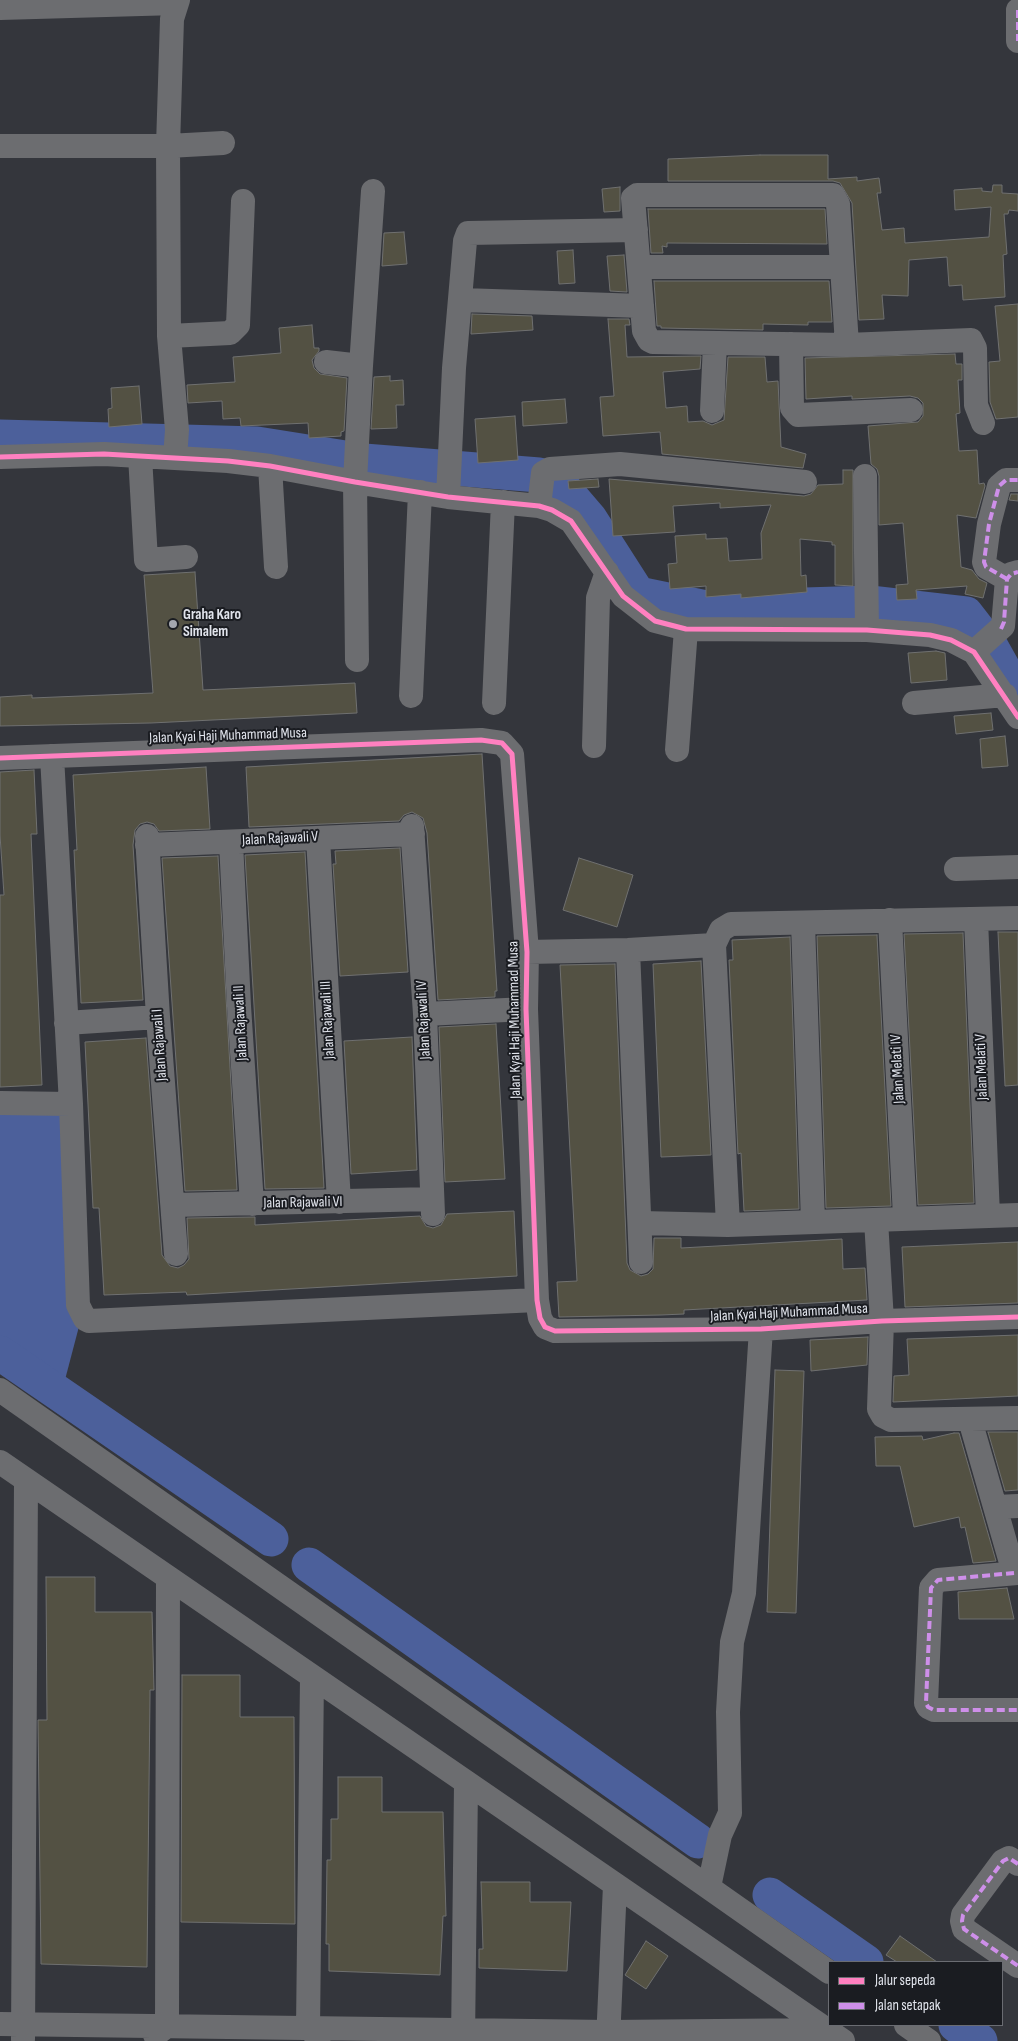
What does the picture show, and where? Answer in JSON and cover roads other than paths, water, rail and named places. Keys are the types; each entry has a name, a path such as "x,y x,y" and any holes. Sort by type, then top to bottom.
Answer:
{"street":[{"path":"0,8 177,2 172,20 168,146 170,336 176,446"},
{"path":"1018,10 1018,41"},
{"path":"0,146 168,146 223,143"},
{"path":"357,660 356,468 361,366 374,191"},
{"path":"847,345 838,204 836,199 829,193 637,195 633,201 644,331 649,340 847,345 970,340 975,348 976,405 979,417 983,423"},
{"path":"170,336 230,333 238,326 243,201"},
{"path":"448,488 449,450 462,300 465,241 470,231 636,230"},
{"path":"640,267 842,267"},
{"path":"462,300 642,306"},
{"path":"712,411 715,343"},
{"path":"791,344 792,408 798,415 911,410"},
{"path":"326,362 361,366"},
{"path":"0,457 104,454 140,456 176,446 270,466 356,468 420,492 448,488 503,502 541,489 550,469 620,464 804,482"},
{"path":"140,456 146,560 186,557"},
{"path":"270,466 276,567"},
{"path":"865,476 866,612"},
{"path":"979,648 1001,629 1004,622 1013,575 986,567 984,562 989,524 999,486 1006,480 1018,480"},
{"path":"541,489 552,510 571,521 623,596 655,621 686,628 866,612 930,635 979,648 1018,718"},
{"path":"411,696 420,492"},
{"path":"494,704 503,502"},
{"path":"594,746 598,598 607,572"},
{"path":"677,750 686,628"},
{"path":"914,703 1005,695"},
{"name":"Jalan Kyai Haji Muhammad Musa","path":"0,758 481,740 502,743 512,754 527,952 526,1009 536,1300 542,1323 549,1329 556,1331 761,1329 882,1321 1018,1317"},
{"path":"52,756 71,1104 78,1305 82,1315 89,1321 536,1300"},
{"name":"Jalan Rajawali V","path":"147,841 232,842 318,838 412,830"},
{"name":"Jalan Rajawali IV","path":"412,830 425,1014 433,1207"},
{"name":"Jalan Rajawali III","path":"318,838 339,1202"},
{"name":"Jalan Rajawali I","path":"147,841 176,1254"},
{"name":"Jalan Rajawali II","path":"232,842 239,1006 252,1204"},
{"path":"956,869 1018,867"},
{"path":"728,1225 714,945 721,930 731,924 1018,918"},
{"name":"Jalan Melati V","path":"976,919 988,1216"},
{"name":"Jalan Melati IV","path":"890,920 905,1218"},
{"path":"803,923 813,1222"},
{"path":"527,952 628,950 714,945"},
{"path":"628,950 641,1262"},
{"path":"425,1014 526,1009"},
{"path":"66,1023 158,1017"},
{"path":"0,1103 71,1104"},
{"name":"Jalan Rajawali VI","path":"173,1205 339,1202 433,1207"},
{"path":"640,1223 728,1225 1018,1215"},
{"path":"876,1220 882,1321 879,1408 883,1416 891,1420 1018,1418"},
{"path":"710,1884 720,1835 730,1813 728,1712 732,1642 744,1593 761,1329"},
{"path":"0,1390 710,1884 828,1971"},
{"path":"970,1420 1007,1506 1016,1573 938,1580 931,1588 926,1703 928,1707 934,1710 1018,1710"},
{"path":"0,1462 466,1784 834,2035"},
{"path":"26,1480 15,2030 167,2026 233,2034 608,2037 834,2035"},
{"path":"167,2026 168,1578"},
{"path":"312,1677 316,2035"},
{"path":"463,2036 466,1784"},
{"path":"1018,1864 1009,1858 1003,1861 963,1915 962,1921 964,1929 1018,1966"},
{"path":"608,2037 615,1885"},
{"path":"147,2041 167,2026"},
{"path":"907,2026 929,2041"}],"water":[{"path":"0,1103 71,1104 82,1315 61,1395 0,1353"}],"waterway":[{"path":"0,437 257,444 364,461 539,475 566,491 590,519 638,594 706,608 870,603 966,614 990,645 1018,695"},
{"path":"0,1353 271,1539"},
{"path":"309,1565 698,1841"},
{"path":"770,1895 865,1961"},
{"path":"958,2026 980,2041"}],"place":[{"name":"Graha Karo Simalem","path":"173,624"}]}
